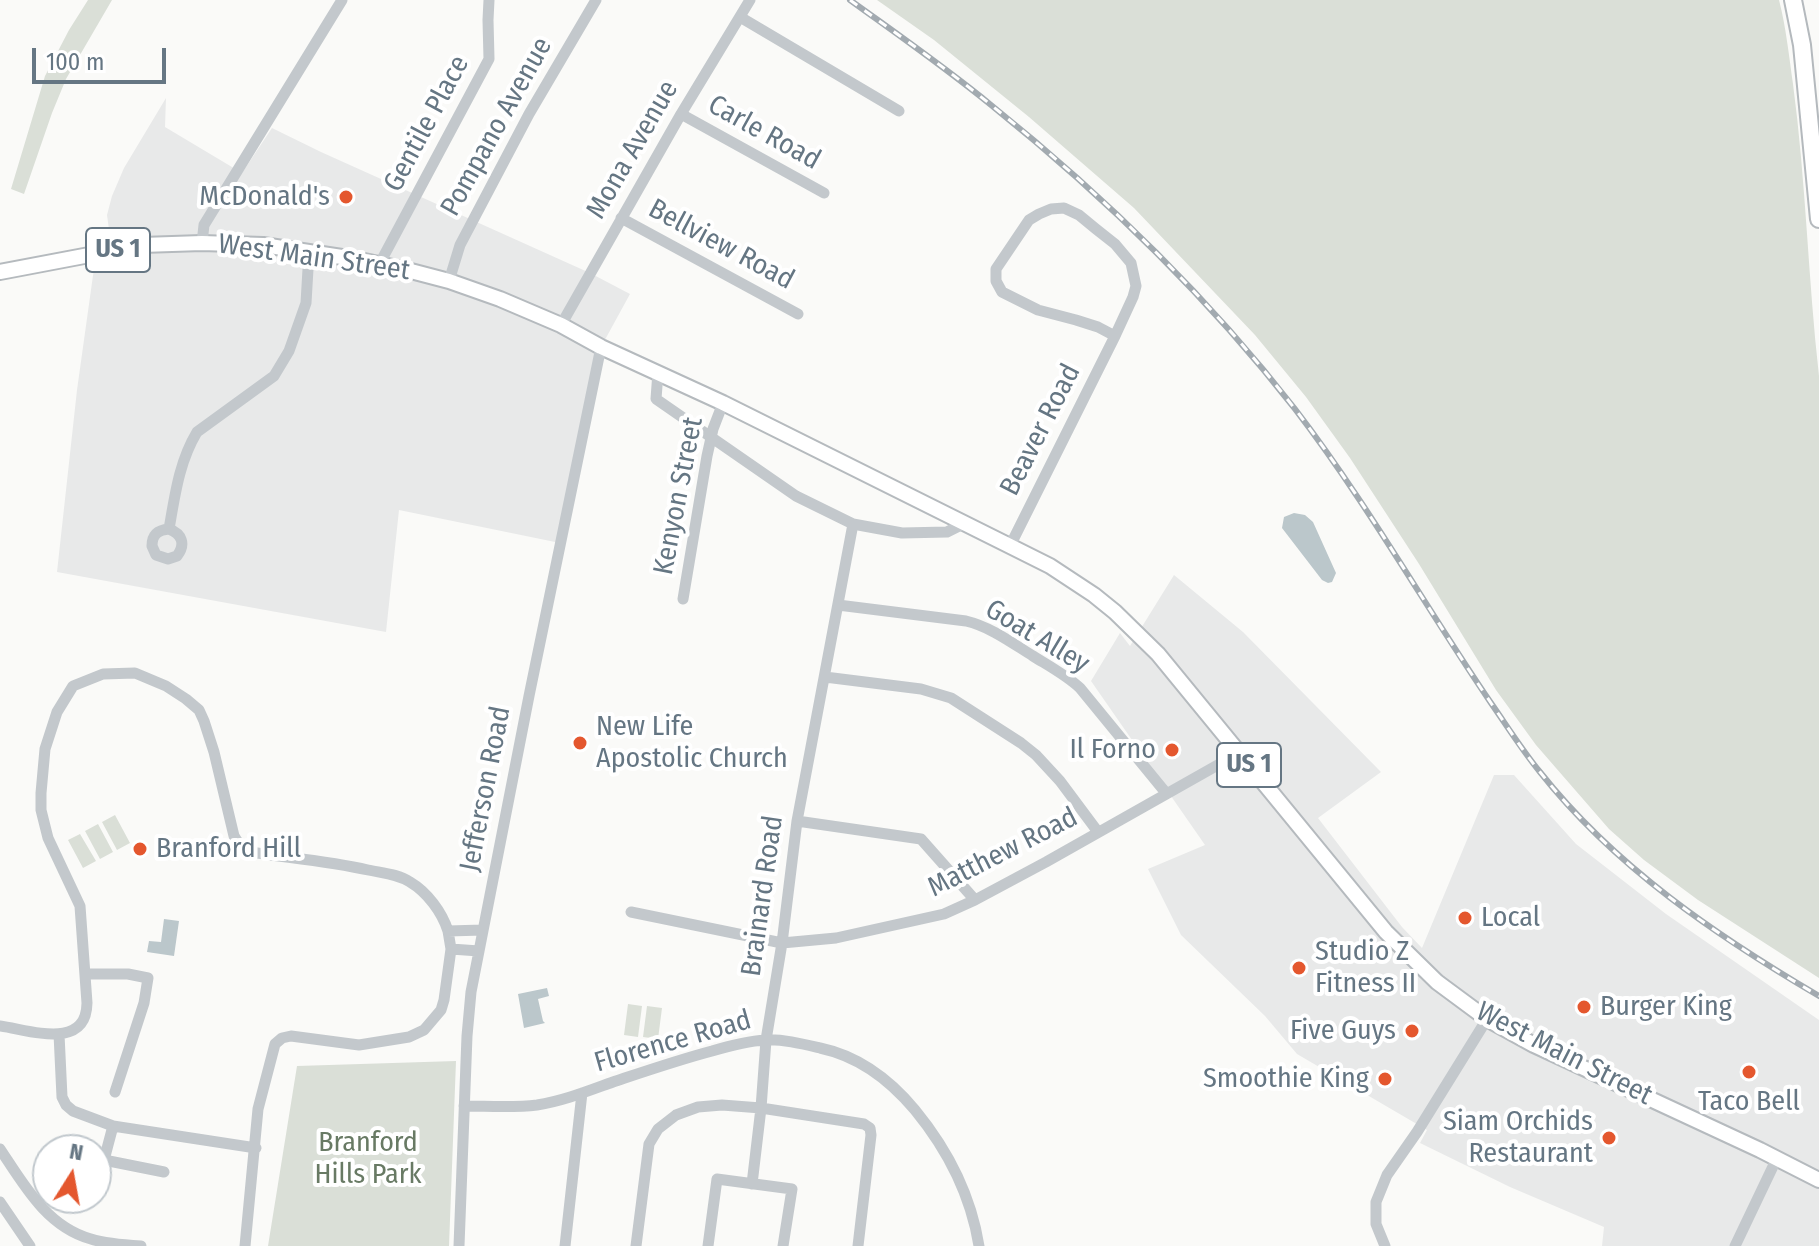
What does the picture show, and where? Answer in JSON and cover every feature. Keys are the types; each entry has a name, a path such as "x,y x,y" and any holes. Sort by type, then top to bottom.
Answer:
{"highway":[{"path":"1793,0 1802,45 1819,219"},
{"path":"1805,0 1819,138"}],"main road":[{"name":"West Main Street","path":"0,272 142,245 202,243 263,245 380,263 449,281 561,325 965,523 1065,575 1115,612 1158,654 1403,950 1437,982 1487,1019 1542,1049 1819,1180"}],"street":[{"path":"202,243 204,225 342,0"},
{"name":"Gentile Place","path":"380,263 489,59 489,0"},
{"name":"Pompano Avenue","path":"449,281 460,245 529,114 596,0"},
{"name":"Mona Avenue","path":"561,325 750,0"},
{"path":"740,17 899,111"},
{"name":"Carle Road","path":"681,114 824,193"},
{"name":"Beaver Road","path":"1010,546 1115,336 1136,286 1131,263 1115,244 1079,215 1064,208 1051,209 1029,220 996,269 996,281 1002,292 1038,310 1098,327 1115,336"},
{"name":"Bellview Road","path":"621,218 798,314"},
{"path":"169,529 180,470 197,432 274,376 289,351 306,303 309,252"},
{"name":"Jefferson Road","path":"459,1246 468,1025 479,951 601,347"},
{"path":"658,372 656,399 796,496 853,524 902,533 947,532 965,523"},
{"name":"Kenyon Street","path":"683,599 711,438 723,403"},
{"name":"Brainard Road","path":"752,1184 766,1040 797,821 853,524"},
{"name":"Goat Alley","path":"838,605 966,621 1002,637 1080,688 1166,793"},
{"path":"0,1026 59,1034 74,1030 86,1019 80,906 48,838 41,810 41,793 45,749 57,712 73,686 103,674 135,673 166,686 199,710 214,752 234,836 241,847 250,852 326,861 398,876 413,883 444,919 448,931 451,949 441,1010 424,1030 409,1037 359,1045 291,1036 275,1044 258,1109 245,1246"},
{"path":"825,677 921,689 951,698 1036,755 1098,832"},
{"name":"Matthew Road","path":"631,912 782,943 836,938 944,914 975,900 1239,753"},
{"path":"797,821 921,839 975,900"},
{"path":"448,931 483,930"},
{"path":"451,949 479,951"},
{"path":"85,974 128,974 148,978 144,1003 115,1092"},
{"path":"1385,1246 1376,1224 1376,1202 1387,1175 1487,1019"},
{"path":"59,1034 62,1097 73,1111 113,1126 256,1148"},
{"name":"Florence Road","path":"464,1106 537,1105 725,1047 766,1040 831,1050 879,1075 901,1093 930,1129 954,1169 967,1200 979,1246"},
{"path":"567,1246 582,1093"},
{"path":"636,1246 649,1144 658,1129 676,1115 698,1107 722,1105 864,1124 870,1128 858,1246"},
{"path":"111,1134 113,1126"},
{"path":"0,1149 35,1201 65,1227 90,1239 141,1246"},
{"path":"1735,1246 1777,1158"},
{"path":"112,1162 164,1172"},
{"path":"708,1246 717,1179 792,1189 783,1246"},
{"path":"0,1202 30,1246"}],"shaded area":[{"path":"166,98 165,127 242,173 272,128 630,294 601,347 560,543 399,510 386,632 57,572 96,254 112,251 107,215 112,196 124,168"},
{"path":"1294,513 1305,515 1313,522 1336,573 1332,582 1322,580 1282,528 1284,517"},
{"path":"1174,575 1243,632 1381,772 1318,818 1402,927 1422,948 1494,775 1514,775 1576,844 1666,914 1819,1020 1819,1246 1602,1246 1604,1227 1510,1187 1420,1143 1427,1130 1297,1054 1265,1016 1181,935 1148,869 1205,845 1091,681 1120,633 1130,646"},
{"path":"164,919 179,921 174,956 147,952 149,941 161,942"},
{"path":"547,988 549,996 538,999 545,1023 524,1028 518,994"}],"green space":[{"path":"88,0 112,0 66,79 24,194 11,189 45,76"},
{"path":"877,0 1779,0 1797,120 1819,376 1819,978 1698,900 1644,860 1609,829 1536,745 1496,690 1350,458 1306,397 1255,335 1134,208 934,40"},
{"path":"115,815 130,843 117,850 102,822"},
{"path":"98,824 113,852 100,859 85,831"},
{"path":"80,834 96,861 83,868 68,840"},
{"path":"628,1004 642,1006 638,1037 624,1035"},
{"path":"647,1006 662,1008 658,1039 643,1037"},
{"name":"Branford Hills Park","path":"456,1061 449,1246 268,1246 297,1066"}],"railway":[{"path":"850,0 974,91 1033,139 1152,248 1226,326 1321,445 1515,738 1540,772 1601,839 1634,869 1706,924 1819,996"}],"place":[{"name":"McDonald's","path":"346,197"},
{"name":"New Life Apostolic Church","path":"580,743"},
{"name":"Il Forno","path":"1172,750"},
{"name":"Branford Hill","path":"140,849"},
{"name":"Local","path":"1465,918"},
{"name":"Studio Z Fitness II","path":"1299,968"},
{"name":"Burger King","path":"1584,1007"},
{"name":"Five Guys","path":"1412,1031"},
{"name":"Taco Bell","path":"1749,1072"},
{"name":"Smoothie King","path":"1385,1079"},
{"name":"Siam Orchids Restaurant","path":"1609,1138"}]}
